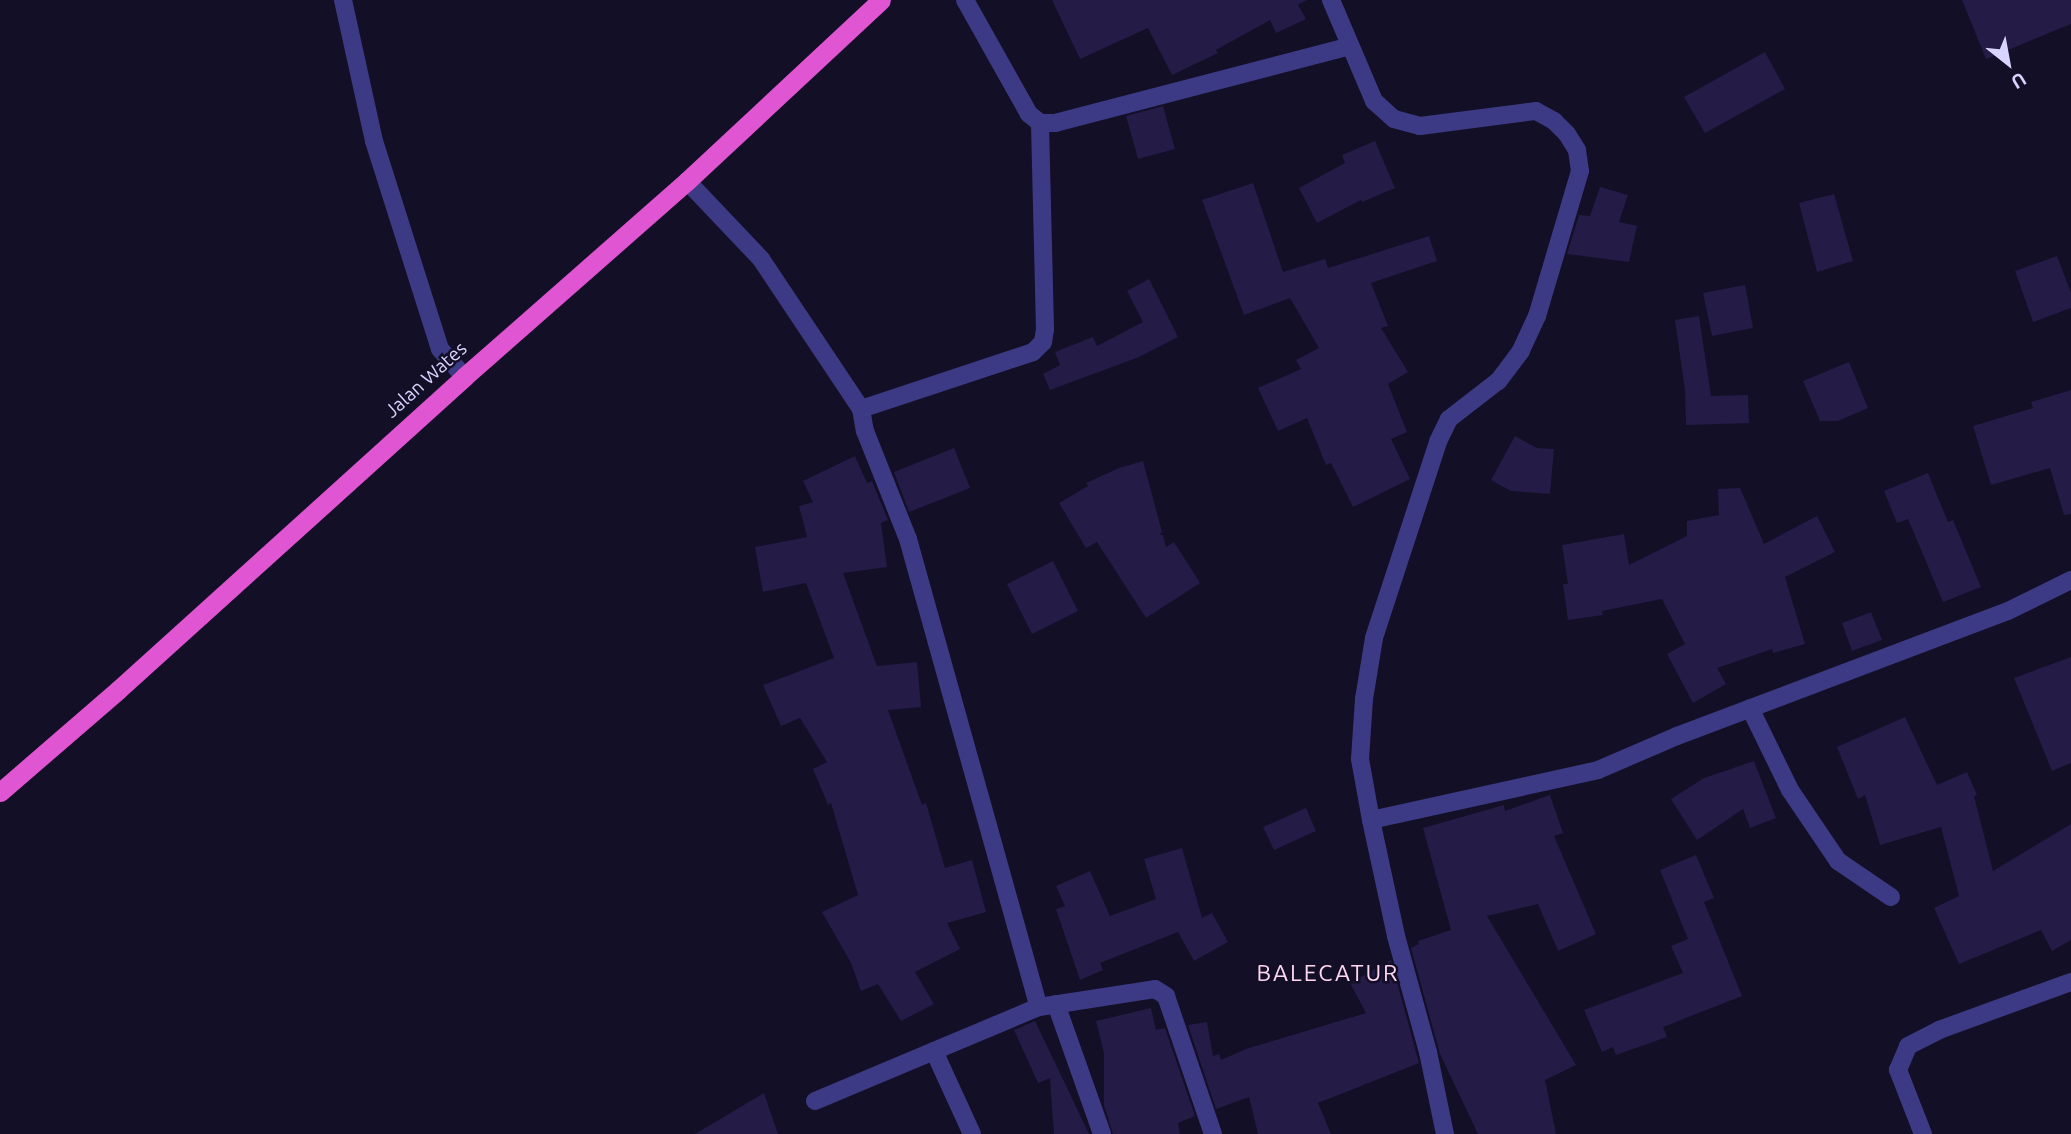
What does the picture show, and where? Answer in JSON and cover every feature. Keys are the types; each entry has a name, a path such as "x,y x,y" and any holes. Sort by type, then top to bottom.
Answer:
{"highway":[{"name":"Jalan Wates","path":"0,792 118,690 464,377 687,181 881,0"}],"street":[{"path":"342,0 374,141 440,349 464,377"},
{"path":"965,0 1029,114 1040,123 1055,123 1350,46"},
{"path":"1331,0 1374,101 1394,119 1420,126 1535,111 1554,121 1567,134 1577,150 1580,171 1537,316 1521,351 1498,381 1449,419 1438,442 1378,625 1364,699 1360,759 1371,820 1396,936 1428,1052 1445,1134"},
{"path":"861,409 1032,352 1042,342 1045,329 1040,123"},
{"path":"687,181 761,259 861,409 865,431 908,539 1048,1005 1102,1134"},
{"path":"1371,820 1598,770 1750,708 2008,611 2071,580"},
{"path":"1750,708 1790,790 1838,861 1891,897"},
{"path":"1923,1134 1898,1070 1908,1046 1939,1030 2071,982"},
{"path":"815,1101 1048,1005 1143,989 1161,991 1213,1134"},
{"path":"934,1051 972,1134"}],"building":[{"path":"1052,0 1307,0 1298,5 1306,19 1276,33 1270,20 1216,50 1218,53 1172,75 1148,28 1080,59"},
{"path":"1962,0 2071,0 2071,24 1986,59"},
{"path":"1765,52 1785,89 1705,133 1684,97"},
{"path":"1163,106 1175,149 1138,159 1126,116"},
{"path":"1375,141 1395,188 1362,202 1361,200 1317,223 1299,188 1345,163 1342,155"},
{"path":"1253,183 1283,272 1325,259 1328,268 1429,236 1437,261 1371,283 1388,326 1381,328 1408,372 1388,384 1407,432 1391,439 1410,479 1353,507 1331,463 1326,465 1307,418 1278,431 1258,388 1301,369 1296,360 1319,348 1290,298 1244,315 1202,200"},
{"path":"1600,187 1628,195 1619,222 1637,226 1629,262 1567,254 1579,215 1590,216"},
{"path":"1834,194 1853,261 1817,272 1799,203"},
{"path":"2057,256 2071,293 2071,308 2033,322 2015,271"},
{"path":"1149,279 1178,337 1139,357 1050,390 1043,374 1060,365 1055,352 1093,337 1097,346 1143,322 1127,291"},
{"path":"1745,285 1753,328 1712,336 1703,293"},
{"path":"1699,316 1711,396 1748,395 1749,423 1686,425 1685,390 1675,320"},
{"path":"1849,362 1868,408 1838,421 1820,421 1803,381"},
{"path":"2071,390 2071,514 2064,515 2050,468 1991,485 1973,426 2033,408 2031,402"},
{"path":"1515,436 1537,448 1554,449 1550,494 1511,491 1491,480"},
{"path":"954,448 970,488 909,512 894,472"},
{"path":"855,456 867,483 872,481 888,520 881,523 887,567 843,573 877,666 917,662 921,707 888,710 922,805 926,803 945,868 972,860 986,912 947,923 960,949 915,972 934,1004 901,1021 878,984 861,991 851,963 822,912 858,895 831,803 828,805 813,769 827,762 800,718 781,726 763,685 834,658 806,583 763,592 755,547 807,537 799,506 813,502 803,481"},
{"path":"1143,461 1162,532 1159,535 1163,535 1166,547 1174,542 1200,583 1146,618 1097,542 1086,548 1059,503 1088,486 1086,483 1119,468"},
{"path":"1928,473 1948,522 1953,520 1981,587 1943,602 1908,519 1897,523 1884,491"},
{"path":"1740,488 1764,544 1817,516 1835,552 1785,577 1805,644 1773,653 1772,649 1717,668 1726,684 1693,703 1667,654 1685,644 1662,599 1602,611 1603,615 1568,620 1563,584 1568,584 1562,545 1624,534 1629,565 1687,536 1687,521 1719,515 1718,489"},
{"path":"1053,561 1078,611 1032,634 1007,584"},
{"path":"1871,612 1882,640 1852,651 1842,623"},
{"path":"2071,657 2071,763 2052,771 2014,678"},
{"path":"1905,717 1937,785 1967,772 1977,795 1974,796 1993,871 2071,824 2071,940 2052,951 2041,930 1959,964 1934,908 1959,896 1941,827 1880,845 1865,795 1858,799 1837,747"},
{"path":"1754,761 1776,818 1750,828 1743,809 1697,840 1671,799 1704,778"},
{"path":"1550,795 1563,833 1554,836 1596,934 1558,951 1538,904 1487,916 1576,1065 1545,1080 1556,1134 1478,1134 1440,1054 1411,948 1419,944 1418,941 1451,930 1423,828 1504,805 1505,811"},
{"path":"1306,808 1316,831 1274,850 1263,827"},
{"path":"1182,848 1202,918 1212,913 1228,942 1194,961 1178,932 1100,963 1103,970 1080,980 1056,909 1065,906 1056,886 1090,871 1110,916 1156,899 1144,859"},
{"path":"1696,855 1714,898 1704,902 1742,996 1663,1027 1667,1037 1616,1055 1613,1047 1602,1052 1584,1010 1683,973 1671,946 1688,939 1660,870"},
{"path":"1391,960 1419,1063 1318,1103 1331,1134 1258,1134 1249,1097 1216,1109 1188,1025 1207,1022 1213,1056 1219,1054 1221,1060 1246,1049 1366,1013 1350,983"},
{"path":"1151,1008 1156,1030 1165,1028 1195,1116 1178,1123 1180,1134 1113,1134 1104,1105 1104,1053 1096,1021"},
{"path":"1035,1021 1089,1134 1054,1134 1050,1078 1038,1083 1014,1030"},
{"path":"764,1093 778,1134 695,1134"}],"district":[{"name":"BALECATUR","path":"1328,973"}]}
